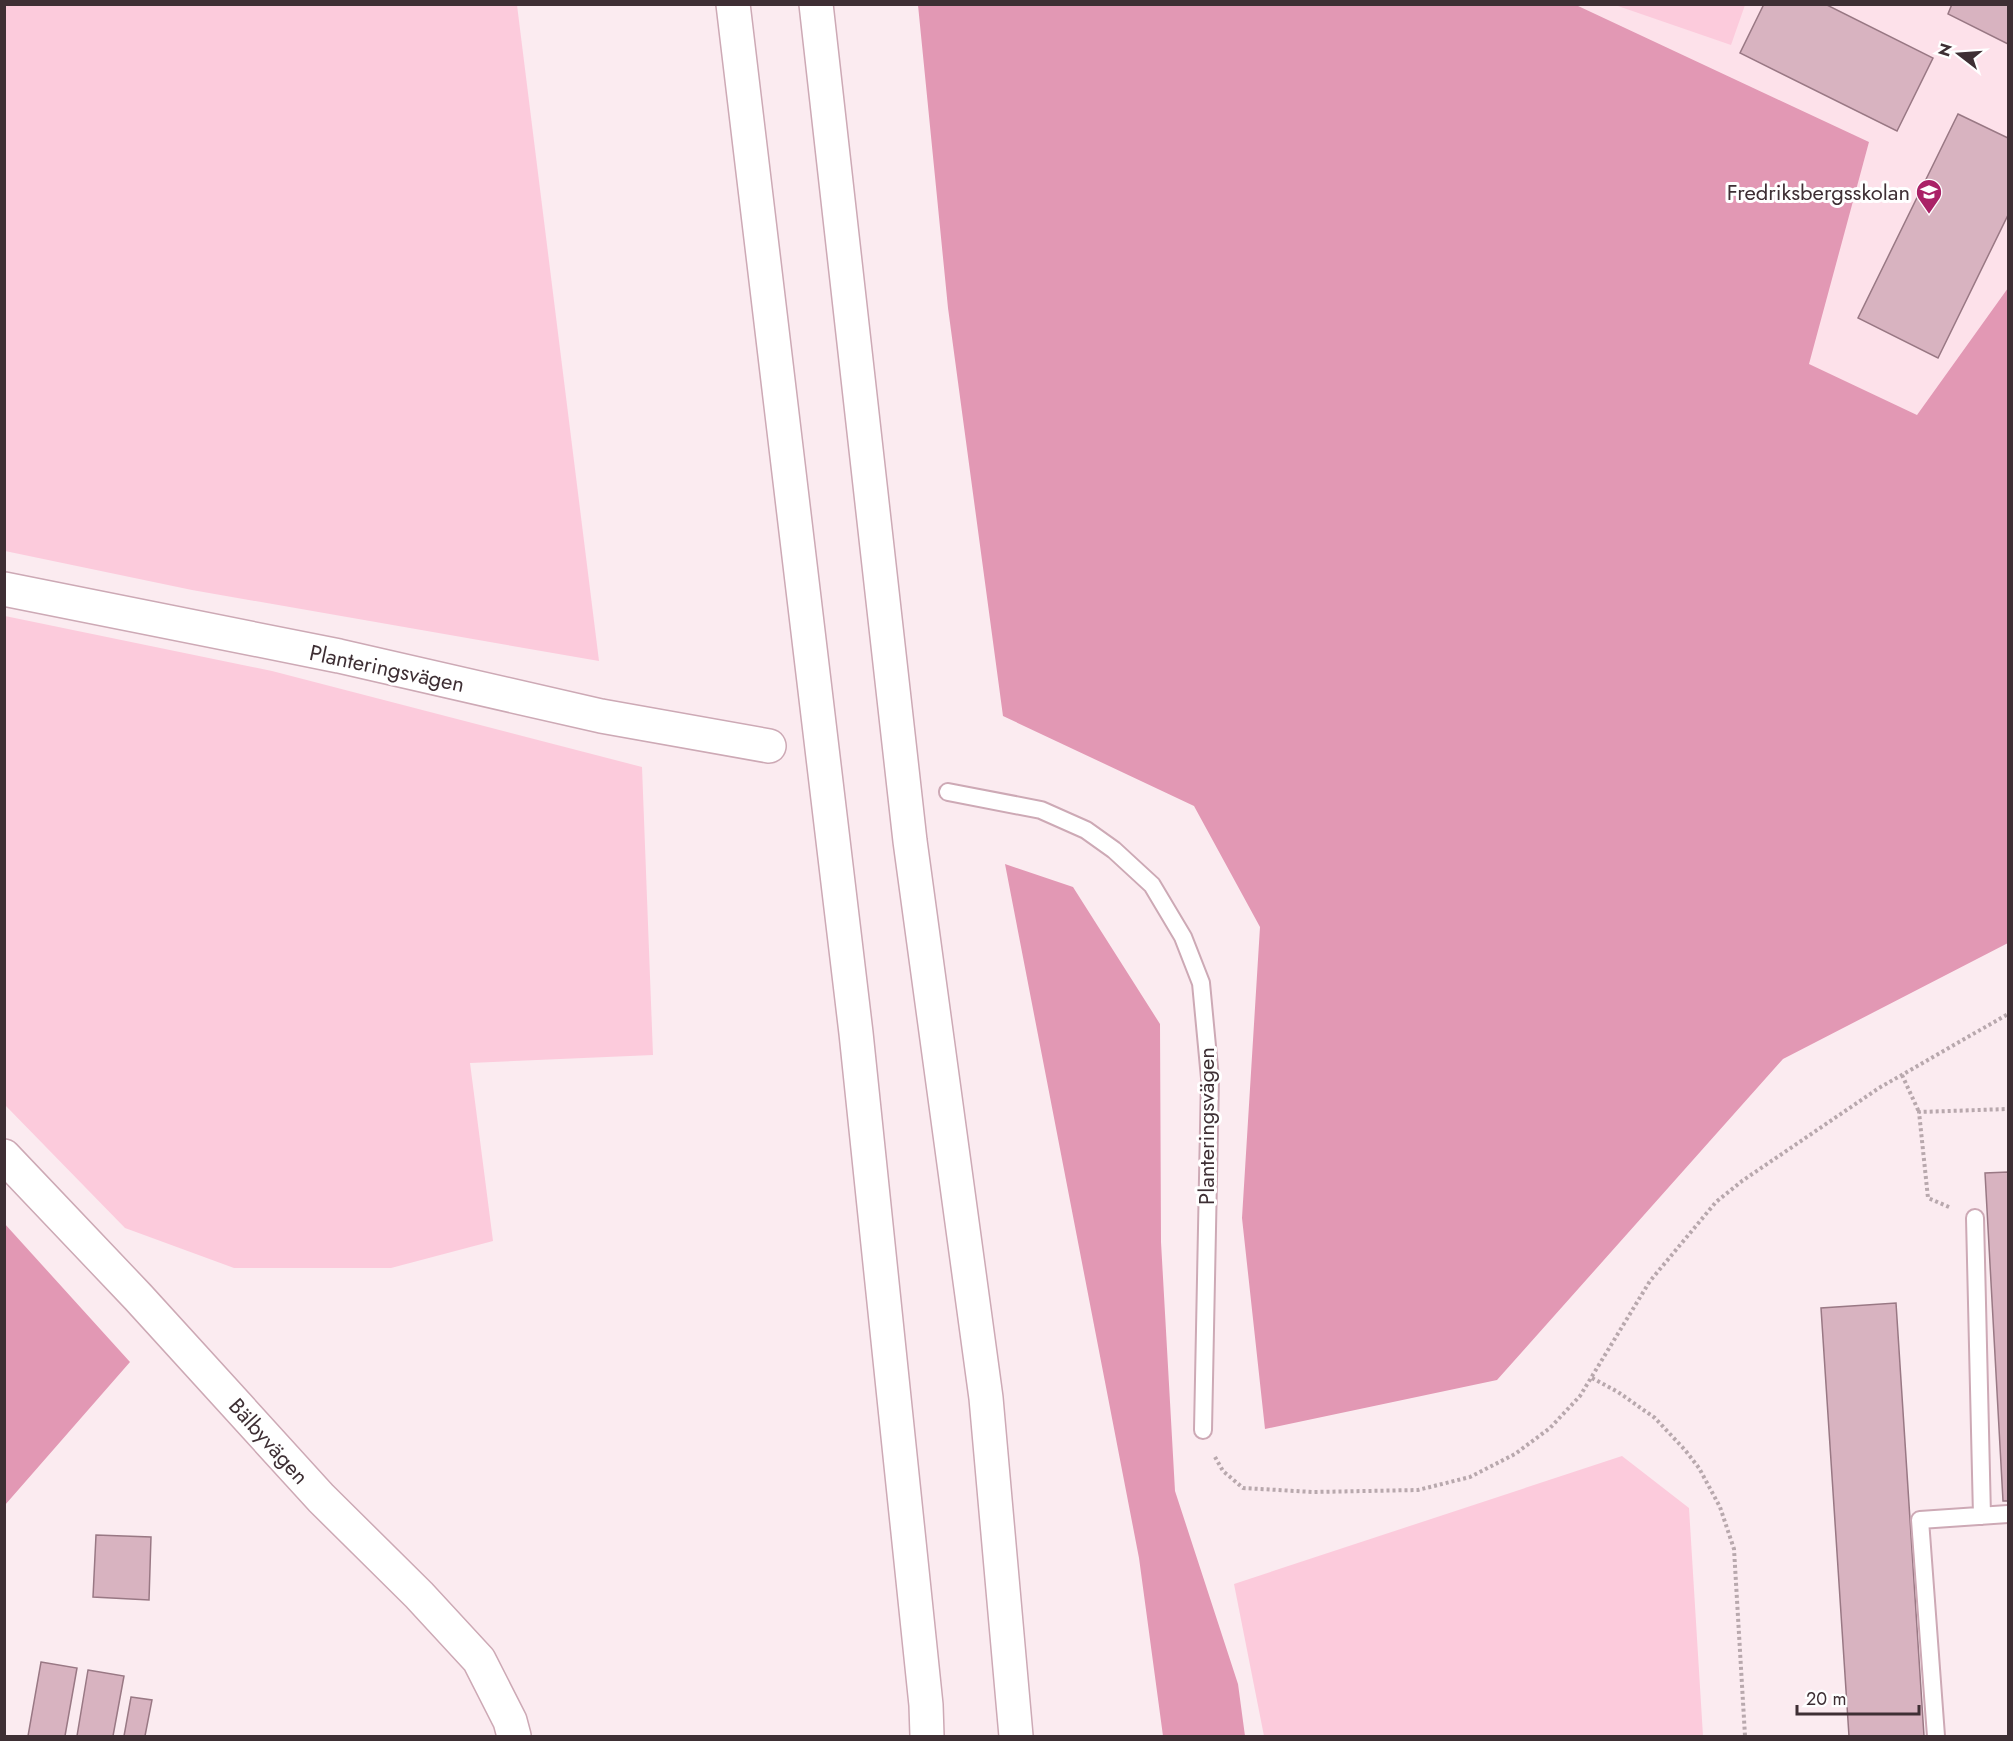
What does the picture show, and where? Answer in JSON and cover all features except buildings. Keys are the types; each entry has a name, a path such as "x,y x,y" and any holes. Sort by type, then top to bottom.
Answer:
{"main road":[{"path":"733,4 856,1034 926,1705 927,1737"},
{"path":"816,4 910,842 986,1398 1016,1737"},
{"name":"Planteringsvägen","path":"4,589 339,656 601,716 769,746"},
{"name":"Bälbyvägen","path":"4,1156 138,1297 321,1498 419,1595 479,1660 510,1721 514,1737"}],"lane":[{"name":"Planteringsvägen","path":"948,792 1041,810 1086,830 1114,849 1152,885 1183,937 1201,983 1210,1078 1203,1430"},
{"path":"1975,1218 1982,1516"},
{"path":"1936,1737 1920,1520 2008,1514"}],"path":[{"path":"1203,1430 1223,1471 1243,1488 1313,1492 1418,1490 1470,1477 1515,1454 1550,1428 1580,1396 1650,1281 1716,1202 1742,1181 1850,1108 2008,1014"},
{"path":"1902,1075 1919,1112 1928,1198 1975,1218"},
{"path":"1919,1112 2008,1109"},
{"path":"1592,1378 1618,1392 1654,1418 1699,1468 1720,1507 1734,1549 1745,1737"}],"shaded area":[{"path":"5,4 517,5 599,661 192,590 5,551"},
{"path":"918,5 1576,5 1869,142 1809,364 1917,415 2008,288 2008,943 1783,1059 1497,1380 1265,1429 1242,1218 1260,927 1194,806 1003,716 948,308"},
{"name":"Fredriksbergsskolan","path":"1576,5 2008,5 2008,288 1917,415 1808,364 1869,142"},
{"path":"1615,5 1745,5 1731,45"},
{"path":"5,616 272,671 642,767 653,1055 470,1063 493,1241 391,1268 234,1268 125,1228 5,1105"},
{"path":"1005,864 1073,887 1160,1024 1161,1242 1175,1491 1238,1684 1245,1736 1163,1736 1139,1558"},
{"path":"4,1223 130,1362 5,1505 4,1505"},
{"path":"1622,1456 1689,1508 1703,1736 1264,1736 1234,1584"}],"place":[{"name":"Fredriksbergsskolan","path":"1929,215"}]}
